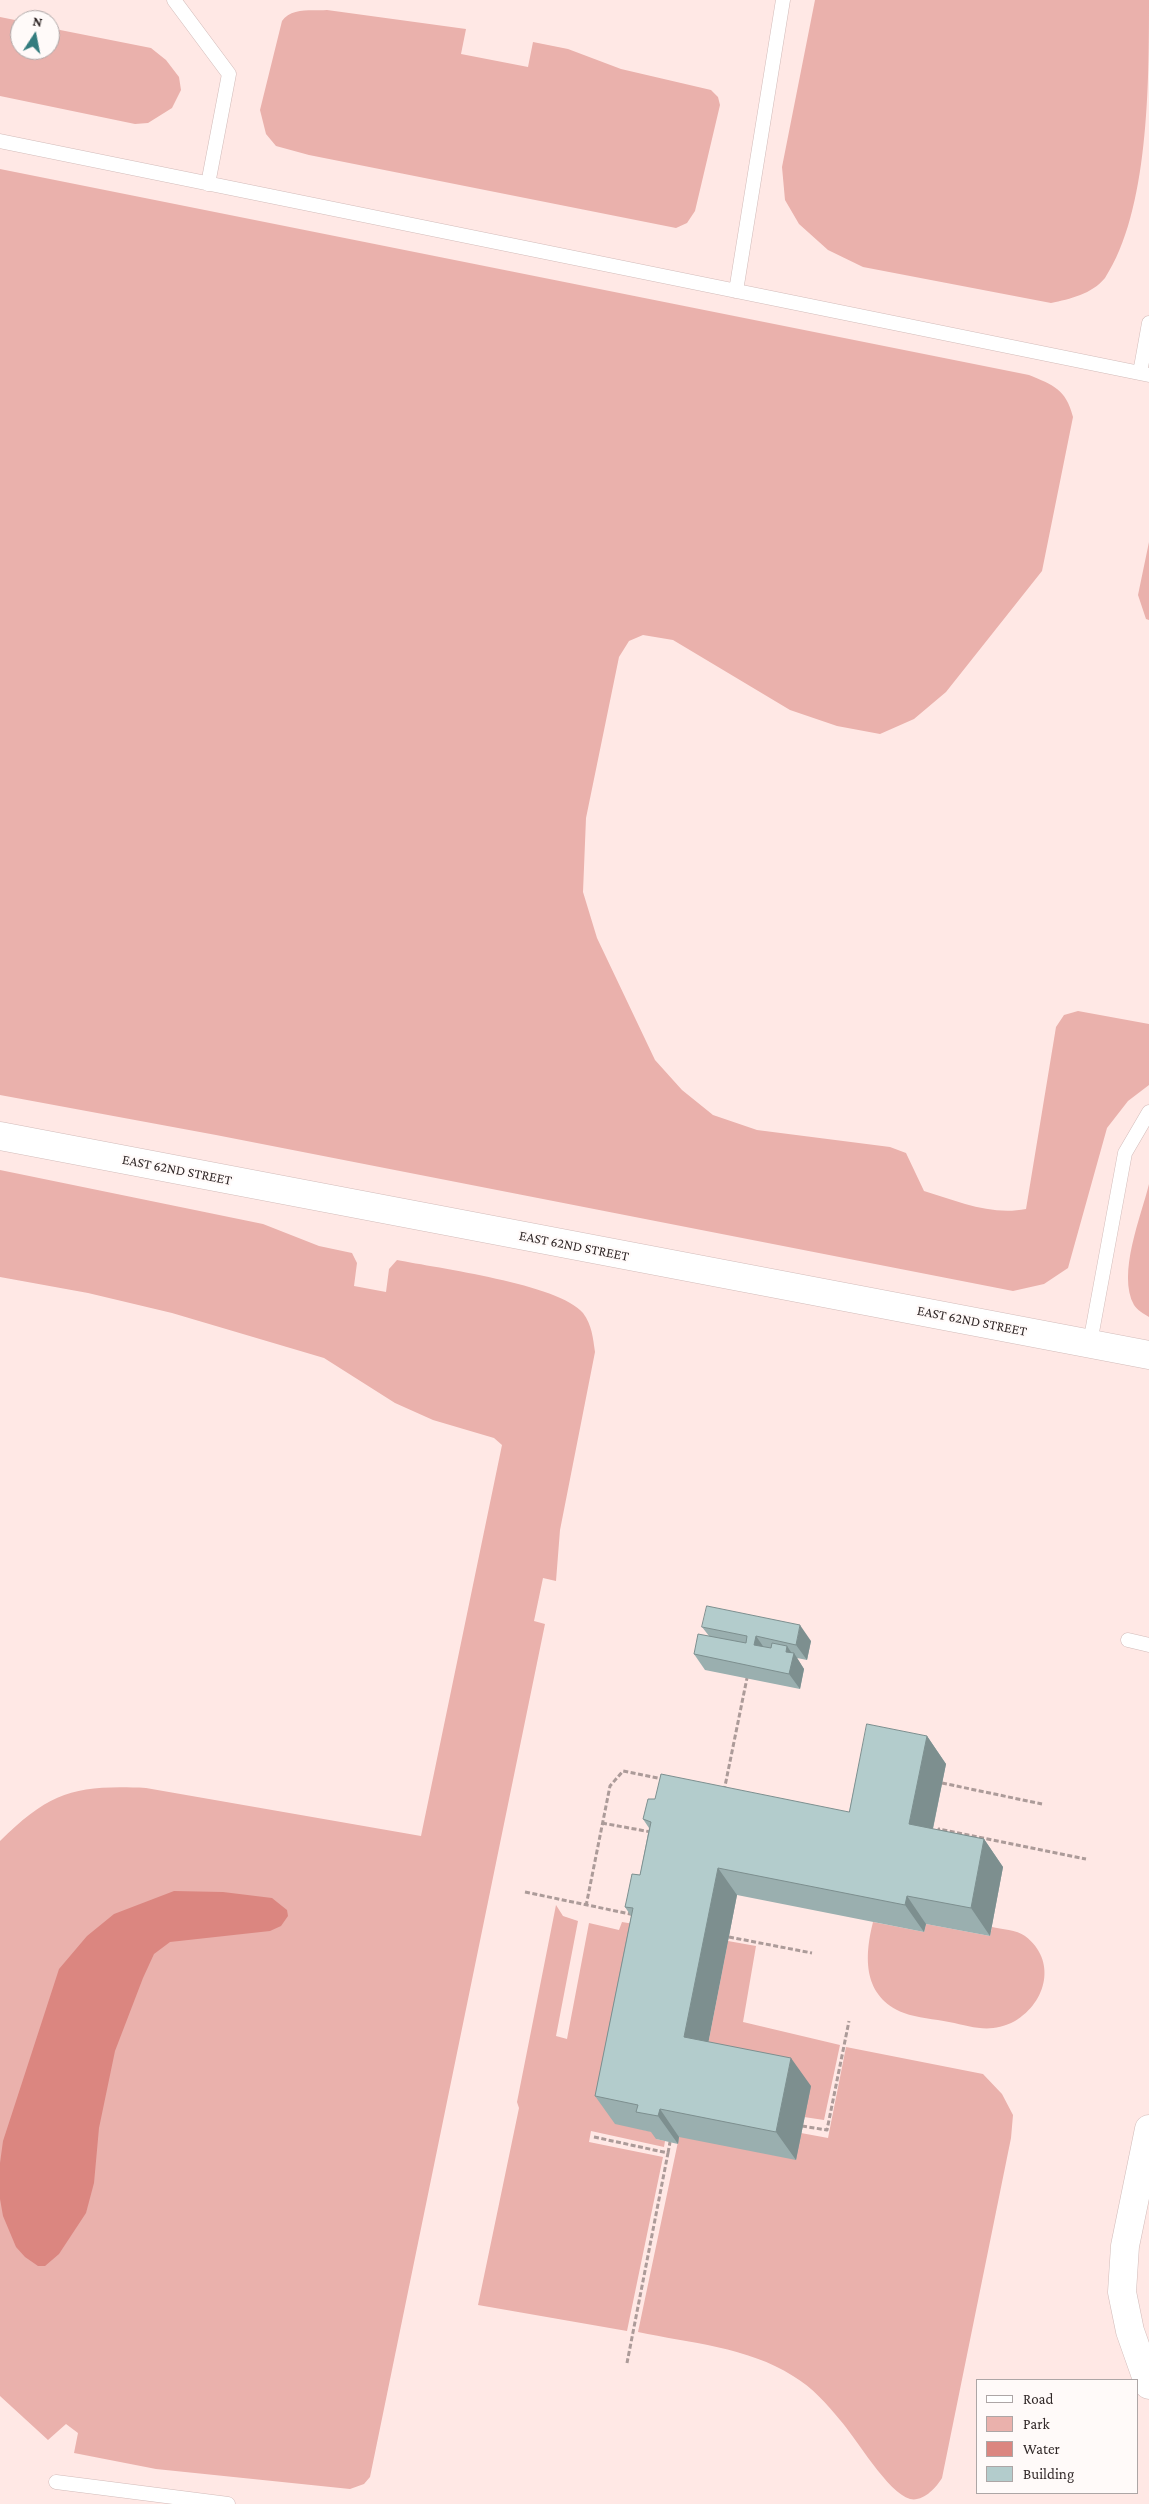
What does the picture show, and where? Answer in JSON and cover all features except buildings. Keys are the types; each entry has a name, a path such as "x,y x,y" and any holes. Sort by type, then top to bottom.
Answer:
{"street":[{"name":"EAST 62ND STREET","path":"0,1136 1149,1355"},
{"path":"1149,2129 1125,2246 1122,2292 1130,2331 1149,2385"}],"lane":[{"path":"174,0 230,74 208,184"},
{"path":"736,291 783,0"},
{"path":"0,141 1144,374 1149,323"},
{"path":"1090,1343 1125,1153 1149,1112"},
{"path":"1128,1640 1149,1645"},
{"path":"56,2482 228,2504"}],"path":[{"path":"715,1790 724,1792 747,1678"},
{"path":"586,1906 610,1786 622,1771 669,1781"},
{"path":"942,1783 1042,1804"},
{"path":"602,1823 656,1833"},
{"path":"937,1837 939,1829 1086,1859"},
{"path":"525,1892 640,1916"},
{"path":"729,1937 812,1953"},
{"path":"802,2126 827,2130 849,2021"},
{"path":"594,2137 668,2153"},
{"path":"627,2364 670,2142"}],"green space":[{"path":"815,0 1149,0 1147,107 1144,145 1138,182 1120,250 1100,284 1080,295 1051,303 863,267 828,250 799,224 785,200 782,167"},
{"path":"327,10 466,29 461,54 528,67 533,42 568,49 621,69 711,90 718,97 720,105 695,211 687,223 676,228 309,155 276,146 266,134 260,110 282,21 296,12"},
{"path":"0,17 10,19 10,60 60,60 60,30 151,48 166,60 179,77 181,90 172,108 148,123 135,124 0,96"},
{"path":"0,169 1029,375 1052,385 1062,394 1067,400 1073,417 1042,571 946,692 914,719 880,734 837,726 790,710 673,640 643,635 629,641 619,657 586,818 583,892 597,938 655,1060 682,1090 713,1115 757,1130 890,1147 906,1153 924,1191 974,1206 1000,1211 1026,1209 1056,1027 1064,1015 1078,1011 1149,1024 1149,1085 1128,1101 1107,1128 1068,1268 1044,1284 1013,1291 216,1135 0,1095"},
{"path":"1149,542 1149,620 1146,619 1138,595"},
{"path":"0,1170 263,1224 319,1246 352,1253 357,1263 354,1286 386,1292 389,1269 397,1260 524,1286 570,1303 583,1313 592,1332 595,1352 560,1530 556,1581 543,1578 534,1621 545,1624 370,2477 364,2484 350,2489 156,2469 74,2453 78,2433 66,2424 48,2440 0,2396 0,1841 34,1811 50,1801 82,1790 122,1787 146,1788 421,1836 502,1445 494,1438 433,1420 395,1403 324,1358 172,1313 88,1293 0,1277"},
{"path":"1149,1184 1149,1317 1134,1305 1129,1292 1128,1278 1132,1245"},
{"path":"556,1905 563,1916 578,1921 556,2036 567,2039 589,1923 619,1930 622,1922 646,1926 615,2123 657,2133 656,2139 665,2141 664,2147 591,2131 589,2142 663,2157 627,2331 478,2305 519,2108 517,2102"},
{"path":"873,1922 924,1932 926,1924 990,1936 992,1927 1022,1934 1035,1946 1041,1957 1044,1968 1044,1980 1041,1992 1035,2003 1026,2013 1015,2021 998,2027 974,2027 904,2013 891,2006 874,1987 868,1962 868,1949"},
{"path":"728,1941 756,1946 743,2022 840,2045 824,2120 804,2117 704,2065"},
{"path":"846,2047 983,2074 1002,2094 1013,2115 1011,2138 942,2478 929,2493 915,2499 901,2495 892,2487 830,2408 800,2380 776,2366 738,2352 638,2332 679,2137 801,2133 828,2138"}],"water":[{"path":"174,1891 223,1892 272,1898 287,1910 288,1916 281,1926 270,1931 170,1942 154,1954 115,2051 99,2128 94,2183 86,2213 59,2254 45,2266 38,2266 25,2257 16,2247 3,2216 0,2199 0,2163 3,2141 59,1969 87,1936 114,1914"}]}
